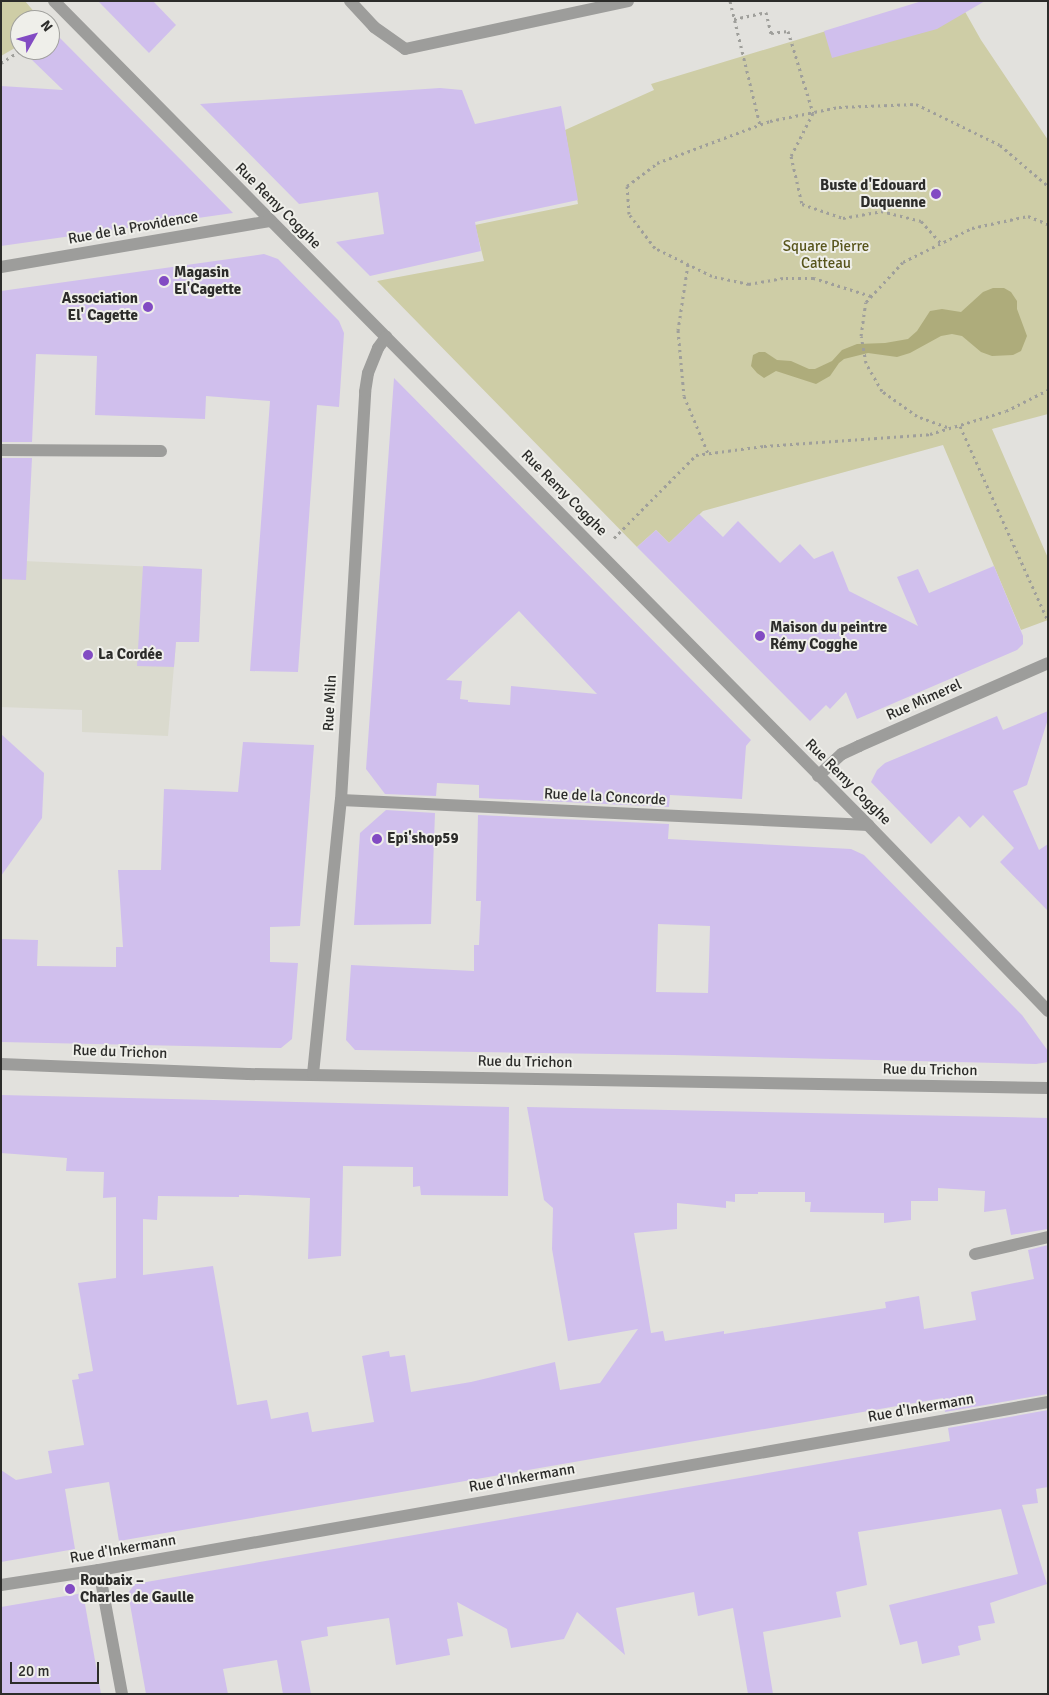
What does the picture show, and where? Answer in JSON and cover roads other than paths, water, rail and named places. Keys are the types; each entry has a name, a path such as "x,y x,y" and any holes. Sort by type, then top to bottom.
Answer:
{"street":[{"name":"Rue Remy Cogghe","path":"54,1 1046,1006"},
{"path":"350,1 374,27 405,49 628,1"},
{"name":"Rue de la Providence","path":"1,267 270,221"},
{"name":"Rue Miln","path":"313,1074 341,800 365,392 368,373 378,348 386,337"},
{"path":"1,450 161,451"},
{"name":"Rue Mimerel","path":"818,776 842,754 1048,663"},
{"name":"Rue de la Concorde","path":"341,800 868,825"},
{"name":"Rue du Trichon","path":"1,1064 313,1074 1048,1088"},
{"path":"975,1254 1048,1237"},
{"name":"Rue d'Inkermann","path":"1,1585 99,1570 1048,1402"},
{"path":"99,1570 122,1694"}],"place":[{"name":"Buste d'Edouard Duquenne","path":"936,194"},
{"name":"Magasin El'Cagette","path":"164,281"},
{"name":"Association El' Cagette","path":"148,307"},
{"name":"Maison du peintre Rémy Cogghe","path":"760,636"},
{"name":"La Cordée","path":"88,655"},
{"name":"Epi'shop59","path":"377,839"},
{"name":"Roubaix – Charles de Gaulle","path":"70,1589"}],"park label":[{"name":"Square Pierre Catteau","path":"826,254"}]}
